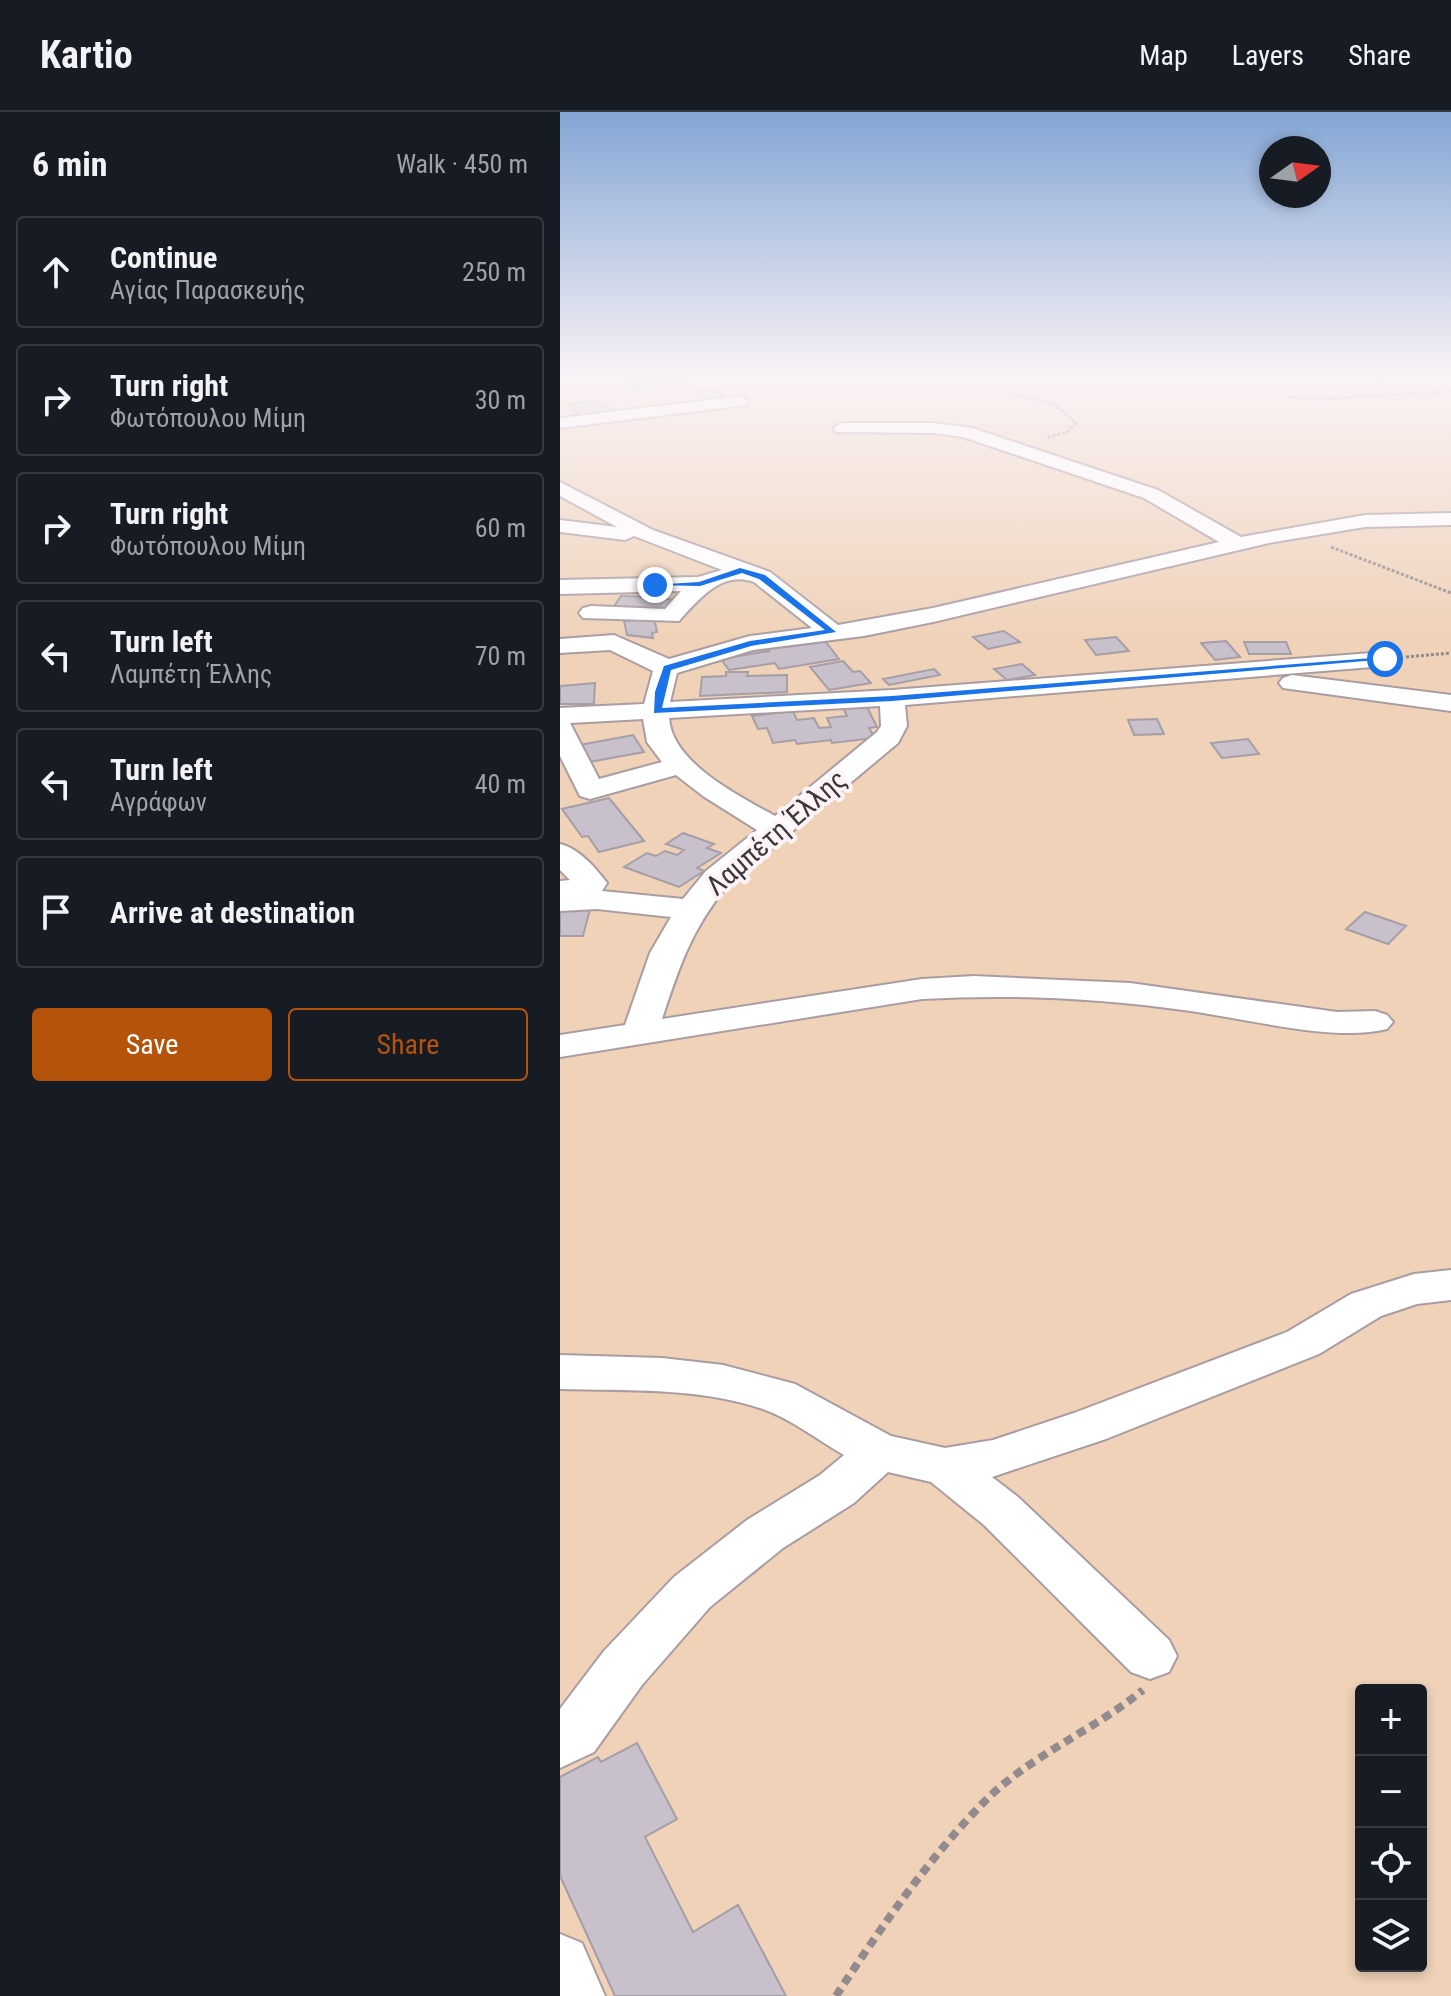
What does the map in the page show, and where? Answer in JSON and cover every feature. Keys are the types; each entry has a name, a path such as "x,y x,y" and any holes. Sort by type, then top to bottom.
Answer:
{"street":[{"path":"1068,466 1151,494 1237,544"},
{"path":"560,488 646,534 762,577 832,632"},
{"path":"1365,521 1386,511 1437,497"},
{"path":"569,645 614,642 667,668 750,643 933,615 1292,533 1365,521 1451,519"},
{"path":"560,526 646,534"},
{"path":"560,587 700,584 743,570"},
{"path":"591,613 671,616 700,584"},
{"path":"569,645 591,613 602,586"},
{"path":"560,716 892,698 1385,659"},
{"path":"667,668 657,711 661,741 682,765 741,809 776,828"},
{"path":"1207,674 1451,703"},
{"name":"Λαμπέτη Έλλης","path":"640,1034 667,953 691,909 717,878 888,737 894,726 892,698"},
{"path":"560,728 590,790 682,765"},
{"path":"560,853 591,883 588,888 560,890"},
{"path":"560,902 597,900 691,909"},
{"path":"560,1046 922,989 973,985 1058,986 1337,1023 1375,1022"},
{"path":"560,1372 662,1375 723,1382 779,1396 879,1452 945,1467 994,1458 1090,1426 1303,1343 1366,1305 1414,1289 1451,1285"},
{"path":"560,1743 574,1734 623,1668 692,1592 765,1534 837,1489 879,1452"},
{"path":"945,1467 1001,1511 1150,1656"},
{"path":"560,1965 574,1996"}],"path":[{"path":"1292,533 1451,593"},
{"path":"1385,659 1451,653"},
{"path":"836,1996 890,1914 985,1801 1046,1755 1116,1712 1149,1685 1150,1656"}],"shaded area":[{"path":"560,466 1451,466 1451,1996 560,1996"}],"building":[{"path":"621,596 675,600 665,614 610,612"},
{"path":"654,618 657,632 652,633 653,638 627,635 624,621"},
{"path":"1004,631 1020,642 988,649 973,637"},
{"path":"822,637 839,659 779,669 775,663 729,670 721,659 769,651 765,646"},
{"path":"1116,637 1129,651 1096,655 1085,640"},
{"path":"1226,641 1240,657 1215,660 1201,643"},
{"path":"1244,642 1286,642 1291,654 1249,654"},
{"path":"843,661 853,672 860,671 871,683 829,690 810,667"},
{"path":"1022,664 1035,675 1007,680 994,669"},
{"path":"934,669 940,675 889,685 883,679"},
{"path":"726,672 748,672 747,676 787,675 787,692 700,696 702,677 726,676"},
{"path":"595,683 594,704 560,704 560,686"},
{"path":"866,705 877,727 869,728 875,738 832,743 831,740 797,744 795,740 773,743 767,728 758,729 752,716 793,711 797,720 814,718 819,728 831,727 827,718 847,716 843,708"},
{"path":"1157,719 1164,734 1134,735 1128,720"},
{"path":"633,735 644,752 584,763 574,746"},
{"path":"1248,739 1259,754 1222,758 1211,743"},
{"path":"609,798 644,841 599,852 588,836 582,837 562,809"},
{"path":"683,833 714,844 707,848 721,853 697,868 704,871 679,887 624,867 647,853 656,856 665,851 677,855 684,850 666,844"},
{"path":"590,909 583,936 560,936 560,910"},
{"path":"1365,912 1406,926 1388,944 1346,929"},
{"path":"637,1743 677,1819 645,1837 693,1932 738,1905 786,1996 615,1996 560,1876 560,1777 598,1757 601,1762"}],"route":[{"path":"655,585 700,584 743,570 762,577 832,632 750,643 667,668 657,711 892,698 1385,659"}]}
